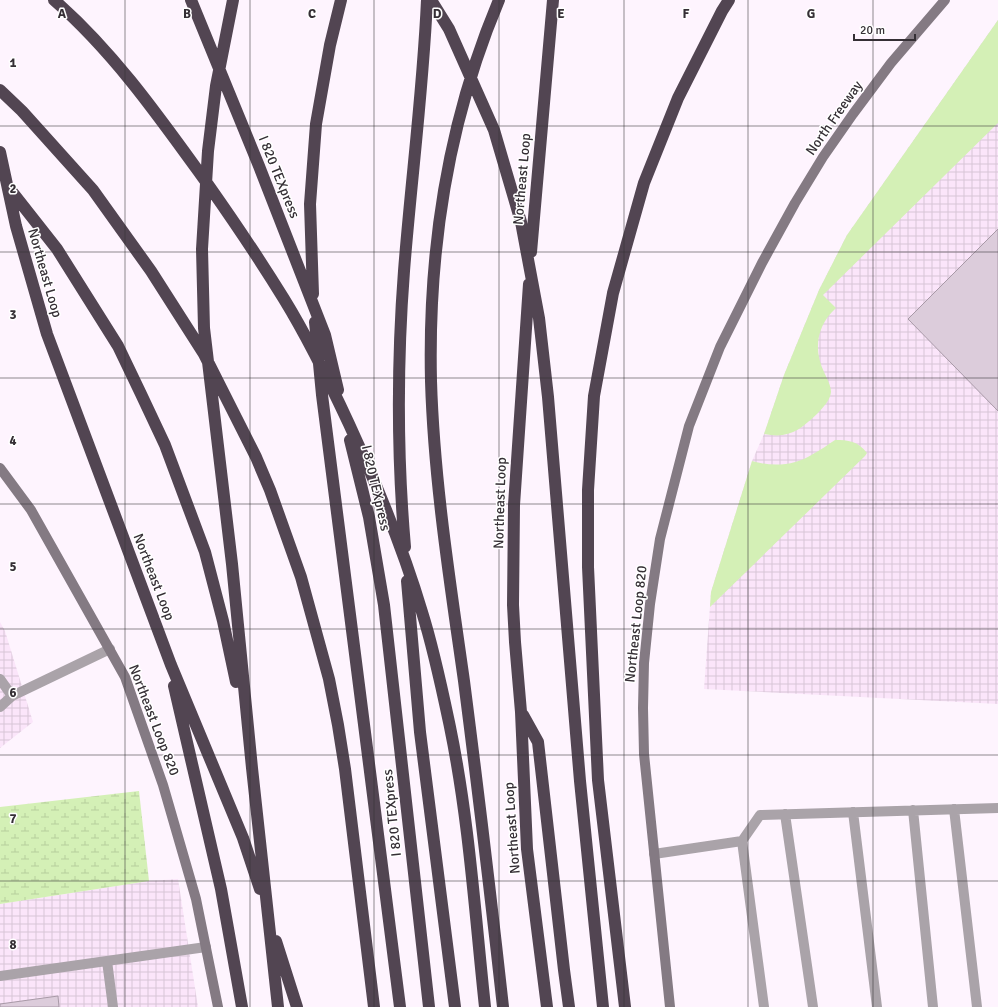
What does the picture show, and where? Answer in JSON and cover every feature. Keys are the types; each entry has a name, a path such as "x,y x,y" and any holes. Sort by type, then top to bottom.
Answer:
{"highway":[{"path":"54,0 96,41 129,79 190,160 257,256 285,300 338,400 378,491 399,544 423,613 438,669 451,730 466,823 485,1007"},
{"name":"I 820 TEXpress","path":"191,0 259,166 325,335 369,516 384,605 429,1007"},
{"path":"233,0 216,86 208,150 202,249 204,328 232,564 278,1007"},
{"path":"341,0 330,45 316,124 310,204 312,286 322,395 400,1007"},
{"name":"I 820 TEXpress","path":"427,0 425,56 404,272 399,383 400,491 420,732 455,1007"},
{"path":"431,0 449,29 494,130 521,222 539,318 548,397 580,781 603,1007"},
{"path":"499,0 489,22 459,117 448,168 435,257 432,297 431,381 437,466 447,553 483,822 503,1007"},
{"name":"Northeast Loop","path":"547,1007 527,849 521,712 513,605 514,504 520,403 539,154 553,0"},
{"path":"625,1007 598,780 588,567 588,490 594,396 613,293 644,182 678,98 729,0"},
{"path":"0,90 22,111 93,190 151,271 204,354 253,451 270,490 301,577 329,679 345,769 374,1007"},
{"name":"Northeast Loop","path":"0,152 16,226 47,334 171,665 243,838 297,1007"},
{"path":"0,178 57,249 118,346 165,445 205,552 233,665 252,768"},
{"path":"171,665 174,688 221,889 242,1007"},
{"path":"521,712 538,742 569,1007"}],"main road":[{"name":"North Freeway","path":"762,263 795,203 853,114 891,63 945,0"},
{"name":"Northeast Loop 820","path":"670,1007 644,754 644,663 650,604 660,539 690,426 720,347 762,263"},
{"name":"Northeast Loop 820","path":"0,468 31,510 125,677 163,785 196,899 218,1007"}],"lane":[{"path":"0,707 12,696 110,649"},
{"path":"0,679 12,696"},
{"path":"764,1007 742,841 760,814 998,808"},
{"path":"954,809 977,1007"},
{"path":"913,810 932,1007"},
{"path":"853,812 877,1007"},
{"path":"784,814 813,1007"},
{"path":"654,854 742,841"},
{"path":"0,976 206,947"},
{"path":"107,961 113,1007"}],"shaded area":[{"path":"998,20 998,704 704,689 711,592 752,461 764,434 784,375 819,290 847,235"},
{"path":"0,622 5,631 33,722 0,748"},
{"path":"178,879 198,1007 0,1007 0,904 149,881"}],"green space":[{"path":"998,20 998,123 823,295 836,308 825,322 821,330 818,346 821,363 829,382 831,392 829,398 818,413 794,432 780,435 764,434 784,375 819,290 847,235"},
{"path":"835,440 852,442 860,446 867,453 710,607 711,592 752,461 775,465 799,461 819,451"},
{"path":"139,791 149,881 0,904 0,807"}],"building":[{"path":"998,229 998,411 908,319"},
{"path":"58,996 59,1007 0,1007 0,1004"}]}
